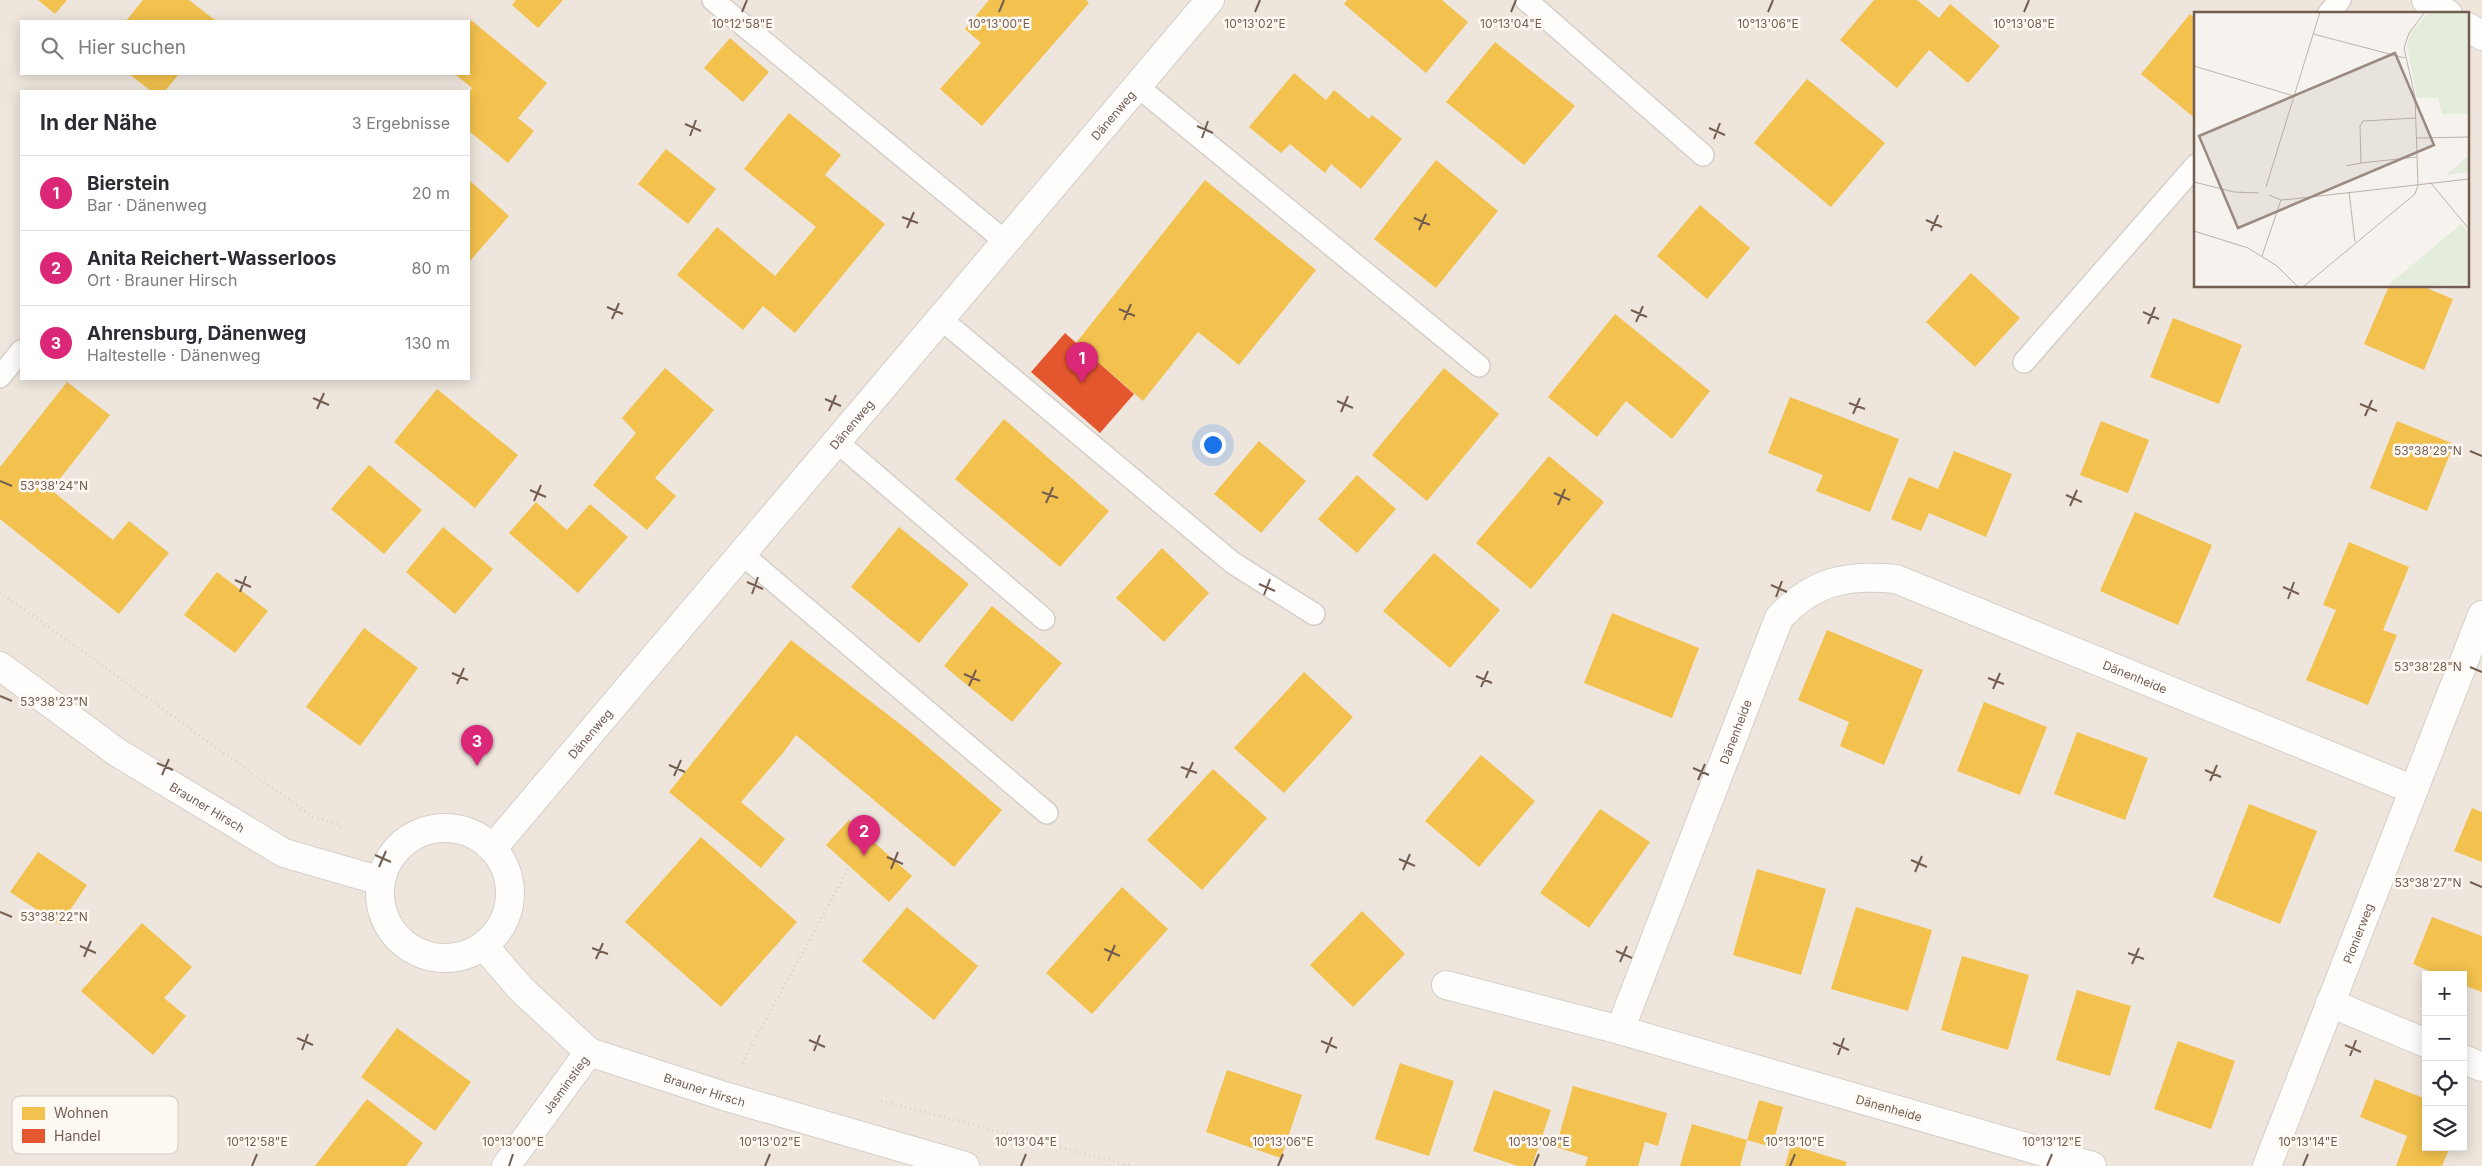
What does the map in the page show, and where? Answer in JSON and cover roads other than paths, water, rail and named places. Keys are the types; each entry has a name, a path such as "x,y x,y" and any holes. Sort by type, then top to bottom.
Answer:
{"street":[{"path":"2426,0 2445,12"},
{"name":"Dänenweg","path":"493,848 1006,242 1206,2"},
{"path":"2470,28 2482,36"},
{"name":"Dänenheide","path":"2092,1166 1620,1030 1779,618 1792,604 1808,592 1837,581 1866,576 1896,579 2414,790"},
{"name":"Pionierweg","path":"2267,1166 2482,615"},
{"name":"Brauner Hirsch","path":"0,666 118,753 284,853 381,881"},
{"path":"437,828 457,829 477,836 493,848 505,867 510,888 508,911 499,930 484,946 464,956 441,958 420,953 402,942 388,924 381,903 381,881 388,862 401,846 424,832 437,828"},
{"name":"Brauner Hirsch","path":"484,946 521,989 589,1052 724,1096 965,1166"},
{"path":"1446,985 1620,1030"},
{"path":"2330,1003 2422,1041"},
{"name":"Jasminstieg","path":"506,1166 589,1052"},
{"path":"2467,1061 2482,1067"}],"lane":[{"path":"713,0 1006,242"},
{"path":"1526,0 1704,155"},
{"path":"2330,12 2340,0"},
{"path":"1137,86 1479,366"},
{"path":"2024,362 2194,167"},
{"path":"941,319 1233,563 1314,614"},
{"path":"0,377 20,352"},
{"path":"837,442 1044,620"},
{"path":"742,554 1047,812"}],"place":[{"name":"Bierstein","path":"1082,383"},
{"name":"Ahrensburg, Dänenweg","path":"477,766"},
{"name":"Anita Reichert-Wasserloos","path":"864,856"}]}
